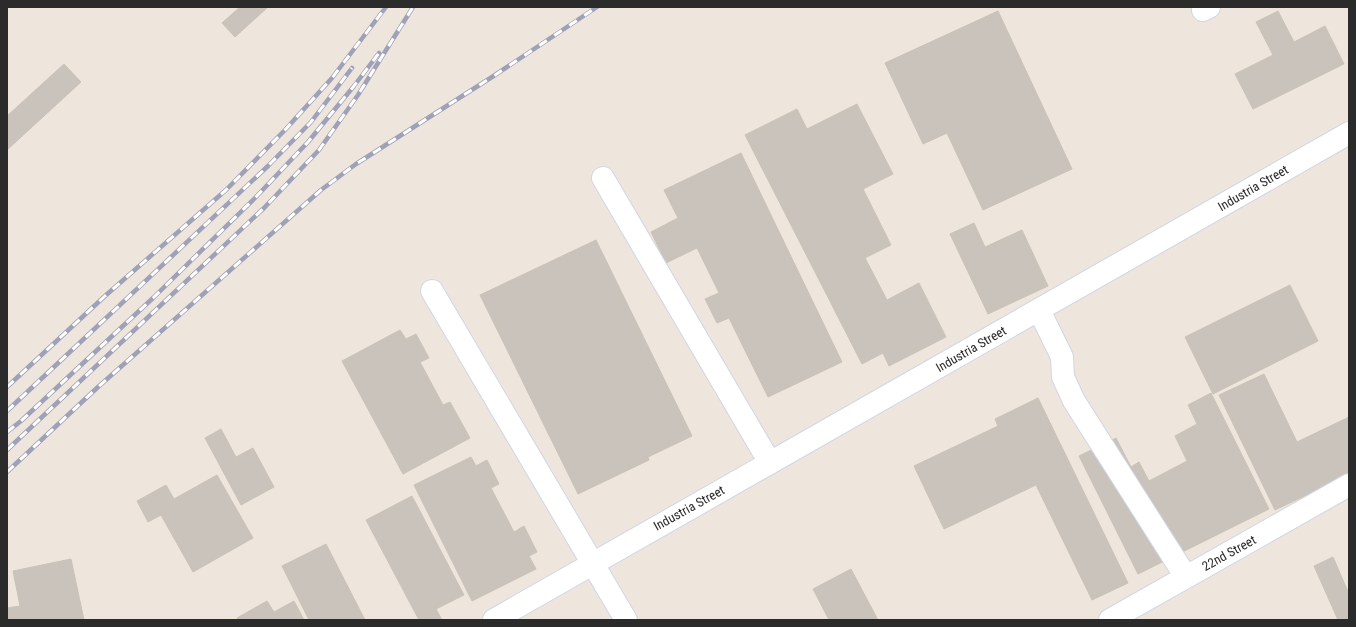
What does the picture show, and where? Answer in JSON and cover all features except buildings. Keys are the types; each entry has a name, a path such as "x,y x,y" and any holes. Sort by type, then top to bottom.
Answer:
{"lane":[{"name":"Industria Street","path":"494,620 1349,133"},
{"path":"603,178 770,463"},
{"path":"432,291 626,620"},
{"path":"1039,310 1062,357 1063,377 1074,401 1186,577"},
{"name":"22nd Street","path":"1110,620 1349,485"}],"railway":[{"path":"7,387 105,296 226,190 285,130 332,78 386,7"},
{"path":"7,450 264,208 319,150 358,95 413,7"},
{"path":"7,472 98,387 321,190 356,164 492,77 597,7"},
{"path":"7,432 21,421 153,298 256,197 308,142 379,53"},
{"path":"7,411 268,166 311,122 352,68"}]}
